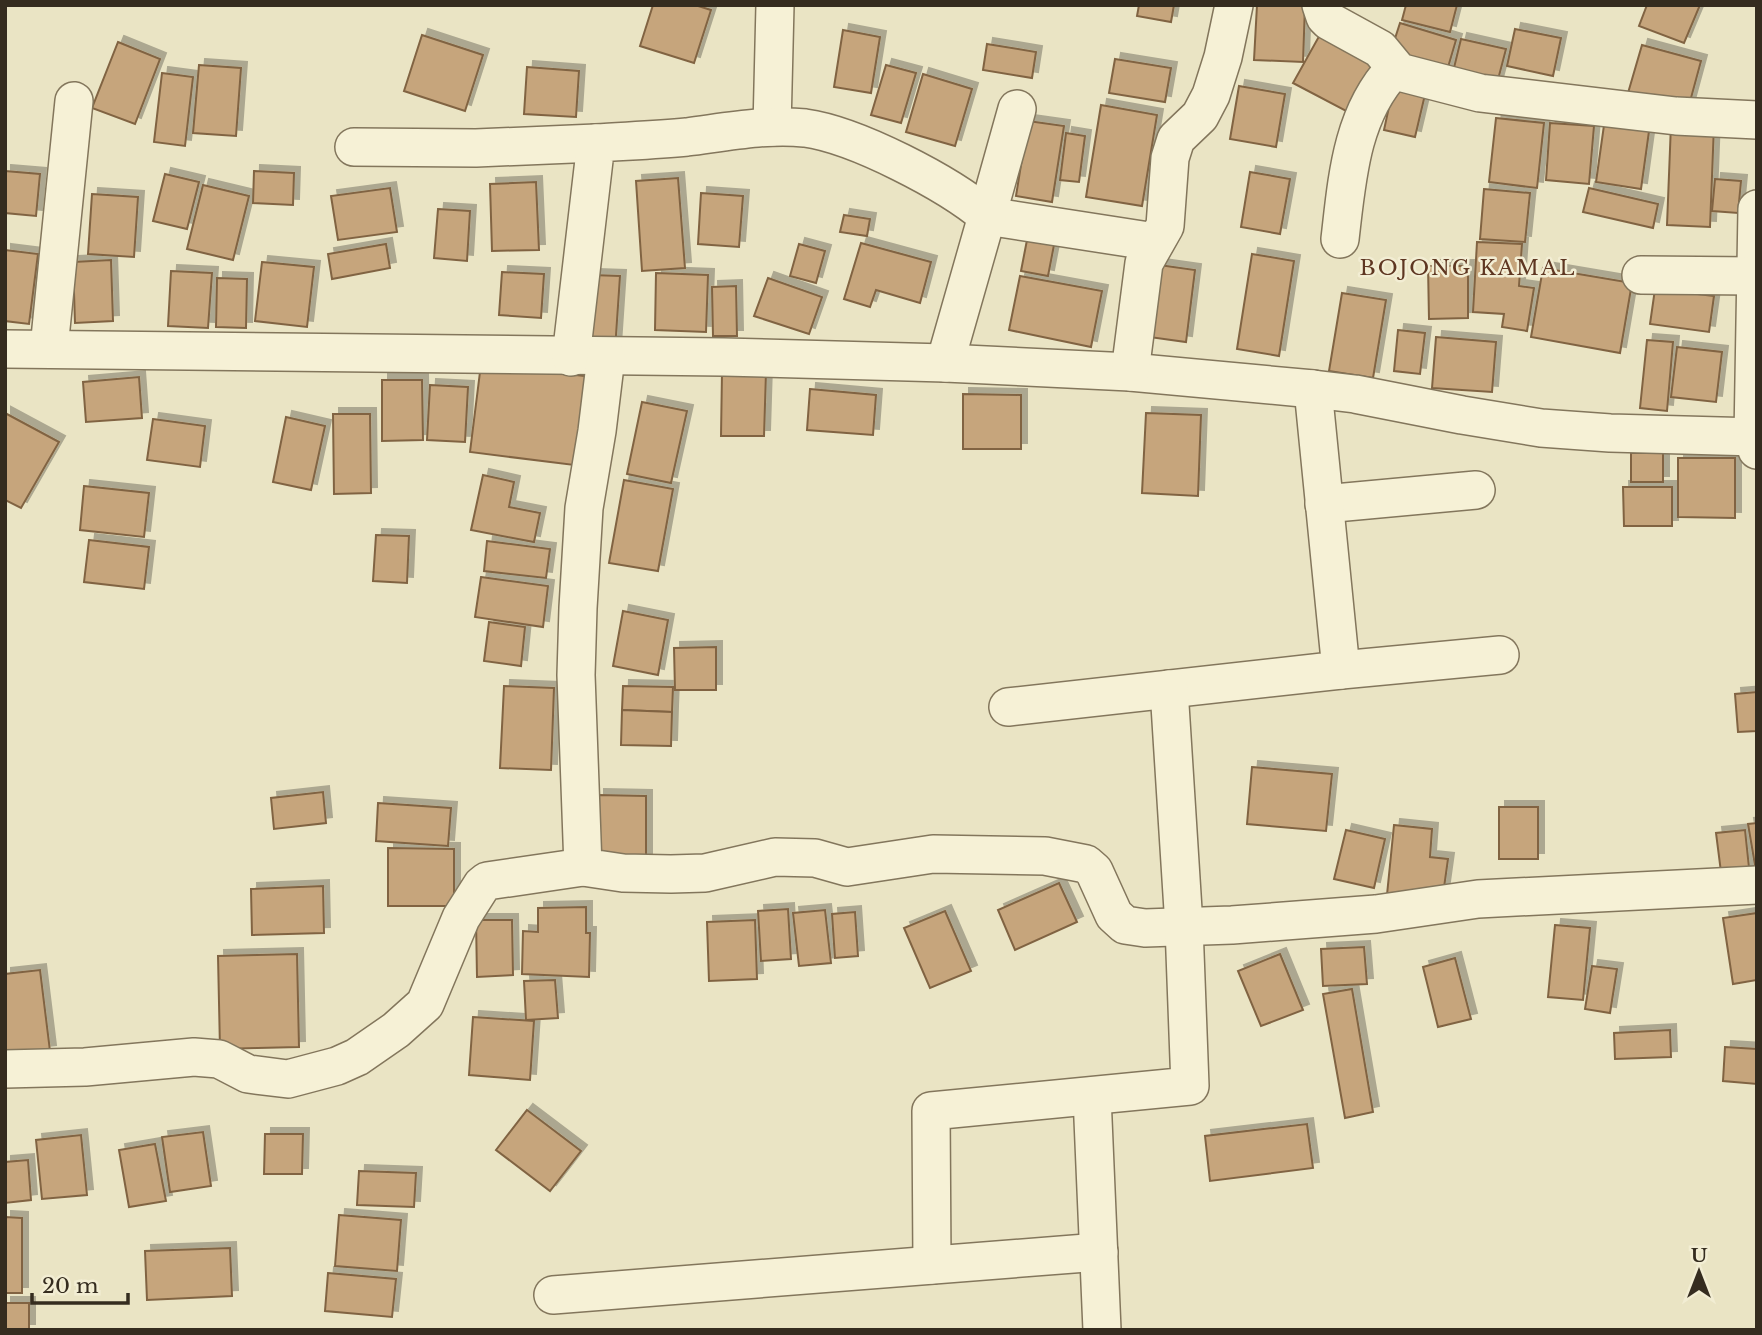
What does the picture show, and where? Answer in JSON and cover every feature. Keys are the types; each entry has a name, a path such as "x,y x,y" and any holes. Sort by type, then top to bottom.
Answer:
{"street":[{"path":"772,127 775,5"},
{"path":"1130,372 1144,263 1165,226 1170,158 1176,139 1200,116 1211,95 1223,57 1234,5"},
{"path":"1321,5 1325,17 1380,49 1394,69 1406,75 1480,93 1676,116 1757,120"},
{"path":"1340,239 1350,157 1362,123 1382,81 1394,69"},
{"path":"48,348 74,101"},
{"path":"945,363 1017,109"},
{"path":"354,147 476,148 596,143 772,127 806,128 839,136 874,150 951,189 987,216 1155,242"},
{"path":"583,867 576,675 584,508 597,431 588,357 596,143"},
{"path":"5,349 724,357 945,363 1130,372 1355,394 1541,428 1756,442 1757,209"},
{"path":"1641,275 1755,276"},
{"path":"1313,389 1341,670"},
{"path":"1324,504 1476,490"},
{"path":"1008,707 1500,655"},
{"path":"932,1265 931,1111 1190,1086 1184,926 1169,689"},
{"path":"5,1069 85,1067 210,1057 248,1074 288,1079 337,1066 357,1057 420,1011 430,995 461,918 482,885 488,881 583,867 623,873 671,874 705,873 775,857 815,858 847,867 933,854 1045,856 1086,864 1094,871 1114,915 1125,925 1145,928 1232,925 1376,914 1478,899 1757,886"},
{"path":"1092,1096 1102,1330"},
{"path":"553,1295 1099,1252"}],"building":[{"path":"653,5 695,5 711,10 694,63 640,46"},
{"path":"1139,5 1174,5 1171,22 1137,16"},
{"path":"1257,5 1305,5 1303,62 1254,60"},
{"path":"1406,5 1457,5 1450,32 1402,20"},
{"path":"1647,5 1700,5 1684,43 1639,26"},
{"path":"1400,23 1456,40 1446,74 1389,57"},
{"path":"1515,29 1561,38 1553,76 1507,66"},
{"path":"843,30 880,37 871,93 834,87"},
{"path":"1322,31 1377,61 1348,112 1293,83"},
{"path":"422,35 483,55 465,111 404,91"},
{"path":"1461,39 1506,49 1495,91 1451,80"},
{"path":"118,42 160,59 135,124 92,108"},
{"path":"987,44 1036,52 1032,78 983,70"},
{"path":"1642,45 1701,61 1688,109 1628,93"},
{"path":"1115,59 1171,68 1165,102 1109,93"},
{"path":"199,65 241,68 236,136 193,133"},
{"path":"886,65 916,73 901,123 871,115"},
{"path":"527,67 579,71 576,117 524,114"},
{"path":"162,73 193,77 185,146 154,142"},
{"path":"923,74 972,89 955,146 906,132"},
{"path":"1395,79 1427,86 1415,137 1384,130"},
{"path":"1239,86 1285,94 1276,147 1230,139"},
{"path":"1101,105 1157,115 1142,206 1086,197"},
{"path":"1496,118 1544,123 1537,188 1489,182"},
{"path":"1605,118 1650,124 1641,189 1596,182"},
{"path":"1028,121 1064,126 1052,202 1016,196"},
{"path":"1550,123 1594,126 1589,184 1546,180"},
{"path":"1671,124 1714,125 1710,227 1667,225"},
{"path":"1066,133 1085,136 1079,182 1060,180"},
{"path":"5,171 40,174 36,216 5,213"},
{"path":"254,171 294,173 293,205 253,203"},
{"path":"1250,172 1290,179 1280,234 1241,227"},
{"path":"165,174 199,182 187,229 153,221"},
{"path":"678,178 685,268 642,271 636,181"},
{"path":"1715,179 1741,181 1738,213 1712,211"},
{"path":"536,182 539,250 492,251 490,184"},
{"path":"203,185 249,196 233,260 187,249"},
{"path":"390,188 397,232 338,240 331,196"},
{"path":"1589,188 1658,204 1653,228 1583,212"},
{"path":"1484,189 1530,193 1525,242 1480,239"},
{"path":"701,193 743,196 739,247 698,244"},
{"path":"92,194 138,197 134,257 88,254"},
{"path":"438,209 470,211 467,261 434,258"},
{"path":"844,215 870,219 867,236 840,232"},
{"path":"1027,240 1054,245 1048,276 1021,271"},
{"path":"1477,242 1522,244 1519,286 1534,288 1527,331 1502,327 1504,314 1473,312"},
{"path":"861,243 931,262 920,303 876,290 870,307 844,299"},
{"path":"386,244 390,268 332,279 328,254"},
{"path":"799,244 825,251 816,283 790,276"},
{"path":"5,250 38,254 29,324 5,321"},
{"path":"1252,254 1294,261 1279,356 1237,349"},
{"path":"111,260 113,321 75,323 73,262"},
{"path":"262,262 314,267 307,327 255,321"},
{"path":"1152,264 1195,270 1186,342 1142,336"},
{"path":"1428,266 1468,266 1468,318 1429,319"},
{"path":"1543,268 1632,283 1620,353 1531,337"},
{"path":"171,271 212,273 208,328 168,326"},
{"path":"502,272 544,274 541,318 499,315"},
{"path":"656,273 708,275 706,332 655,330"},
{"path":"592,275 620,276 615,350 588,348"},
{"path":"1020,276 1102,291 1091,347 1009,330"},
{"path":"217,278 247,279 246,328 216,327"},
{"path":"768,278 822,297 809,334 754,316"},
{"path":"736,286 737,336 713,336 712,287"},
{"path":"1655,289 1714,296 1709,332 1650,324"},
{"path":"1342,293 1386,300 1373,378 1329,371"},
{"path":"1398,330 1425,333 1420,374 1394,371"},
{"path":"1436,337 1496,342 1492,392 1432,388"},
{"path":"1647,340 1673,342 1667,411 1640,408"},
{"path":"1677,347 1722,352 1716,402 1671,397"},
{"path":"481,364 593,377 582,466 470,452"},
{"path":"722,372 766,372 764,436 721,436"},
{"path":"139,377 142,418 86,422 83,382"},
{"path":"382,380 422,380 423,440 382,441"},
{"path":"430,385 468,387 465,442 427,440"},
{"path":"810,389 876,395 873,435 807,430"},
{"path":"963,394 1021,395 1021,449 963,449"},
{"path":"642,402 687,411 671,483 627,474"},
{"path":"5,413 59,442 21,508 5,500"},
{"path":"1146,413 1201,415 1198,496 1142,493"},
{"path":"333,414 370,414 371,493 334,494"},
{"path":"286,417 325,426 311,490 273,482"},
{"path":"153,419 205,426 200,467 147,460"},
{"path":"1631,453 1663,453 1663,482 1631,482"},
{"path":"1678,458 1735,458 1735,518 1678,517"},
{"path":"483,475 514,482 509,507 540,513 534,542 471,530"},
{"path":"624,480 673,489 658,571 609,563"},
{"path":"84,486 149,493 144,537 80,530"},
{"path":"1623,487 1672,487 1672,526 1624,526"},
{"path":"376,535 409,536 407,583 373,581"},
{"path":"89,540 149,547 144,589 84,582"},
{"path":"487,541 550,549 546,578 484,571"},
{"path":"481,577 548,586 543,627 475,617"},
{"path":"623,611 668,620 658,675 613,666"},
{"path":"489,622 525,627 521,666 484,661"},
{"path":"716,647 716,690 675,690 674,648"},
{"path":"504,686 554,688 551,770 500,768"},
{"path":"623,686 673,687 672,712 622,710"},
{"path":"1757,692 1757,731 1738,732 1735,694"},
{"path":"622,710 672,712 671,746 621,745"},
{"path":"1252,767 1332,774 1326,831 1247,824"},
{"path":"323,792 326,823 274,829 271,798"},
{"path":"598,795 646,796 646,862 598,862"},
{"path":"378,803 451,808 448,846 376,841"},
{"path":"1499,807 1538,807 1538,859 1499,859"},
{"path":"1757,823 1757,865 1755,865 1748,824"},
{"path":"1394,825 1432,829 1430,857 1448,859 1442,902 1387,895"},
{"path":"1346,830 1385,839 1374,888 1334,879"},
{"path":"1745,830 1750,877 1722,880 1716,833"},
{"path":"388,848 454,849 454,906 388,906"},
{"path":"1059,883 1077,922 1015,950 998,910"},
{"path":"323,886 324,933 252,935 251,889"},
{"path":"586,907 586,933 590,933 589,977 522,974 523,931 538,932 538,908"},
{"path":"788,909 791,959 761,961 758,911"},
{"path":"825,910 831,963 799,966 793,913"},
{"path":"945,911 971,971 930,988 904,928"},
{"path":"855,912 858,956 835,958 832,914"},
{"path":"1757,913 1757,980 1733,984 1723,918"},
{"path":"476,920 512,920 513,975 477,977"},
{"path":"755,920 757,979 709,981 707,922"},
{"path":"1555,925 1590,928 1583,1000 1548,997"},
{"path":"1364,947 1367,984 1323,986 1321,949"},
{"path":"297,954 299,1047 220,1049 218,956"},
{"path":"1280,954 1303,1010 1261,1026 1238,971"},
{"path":"1455,958 1471,1019 1438,1027 1423,967"},
{"path":"1592,966 1617,969 1610,1013 1585,1009"},
{"path":"40,970 50,1051 5,1056 5,974"},
{"path":"555,980 558,1018 526,1020 524,981"},
{"path":"1352,989 1373,1112 1345,1118 1323,994"},
{"path":"473,1017 534,1021 530,1080 469,1075"},
{"path":"1670,1030 1671,1057 1615,1059 1614,1033"},
{"path":"1725,1047 1757,1049 1757,1084 1723,1081"},
{"path":"527,1110 581,1151 550,1191 496,1150"},
{"path":"1307,1124 1313,1168 1210,1181 1205,1136"},
{"path":"203,1132 211,1186 170,1192 162,1137"},
{"path":"265,1134 303,1134 302,1174 264,1174"},
{"path":"81,1135 87,1195 42,1199 36,1140"},
{"path":"155,1144 166,1201 129,1207 119,1150"},
{"path":"28,1160 31,1200 5,1203 5,1162"},
{"path":"359,1171 416,1173 414,1207 357,1205"},
{"path":"339,1215 401,1220 397,1271 335,1266"},
{"path":"5,1217 22,1218 22,1293 5,1293"},
{"path":"230,1248 232,1296 147,1300 145,1251"},
{"path":"328,1273 396,1279 392,1317 325,1311"},
{"path":"5,1303 29,1303 29,1330 5,1330"}],"district":[{"name":"BOJONG KAMAL","path":"1468,268"}]}
